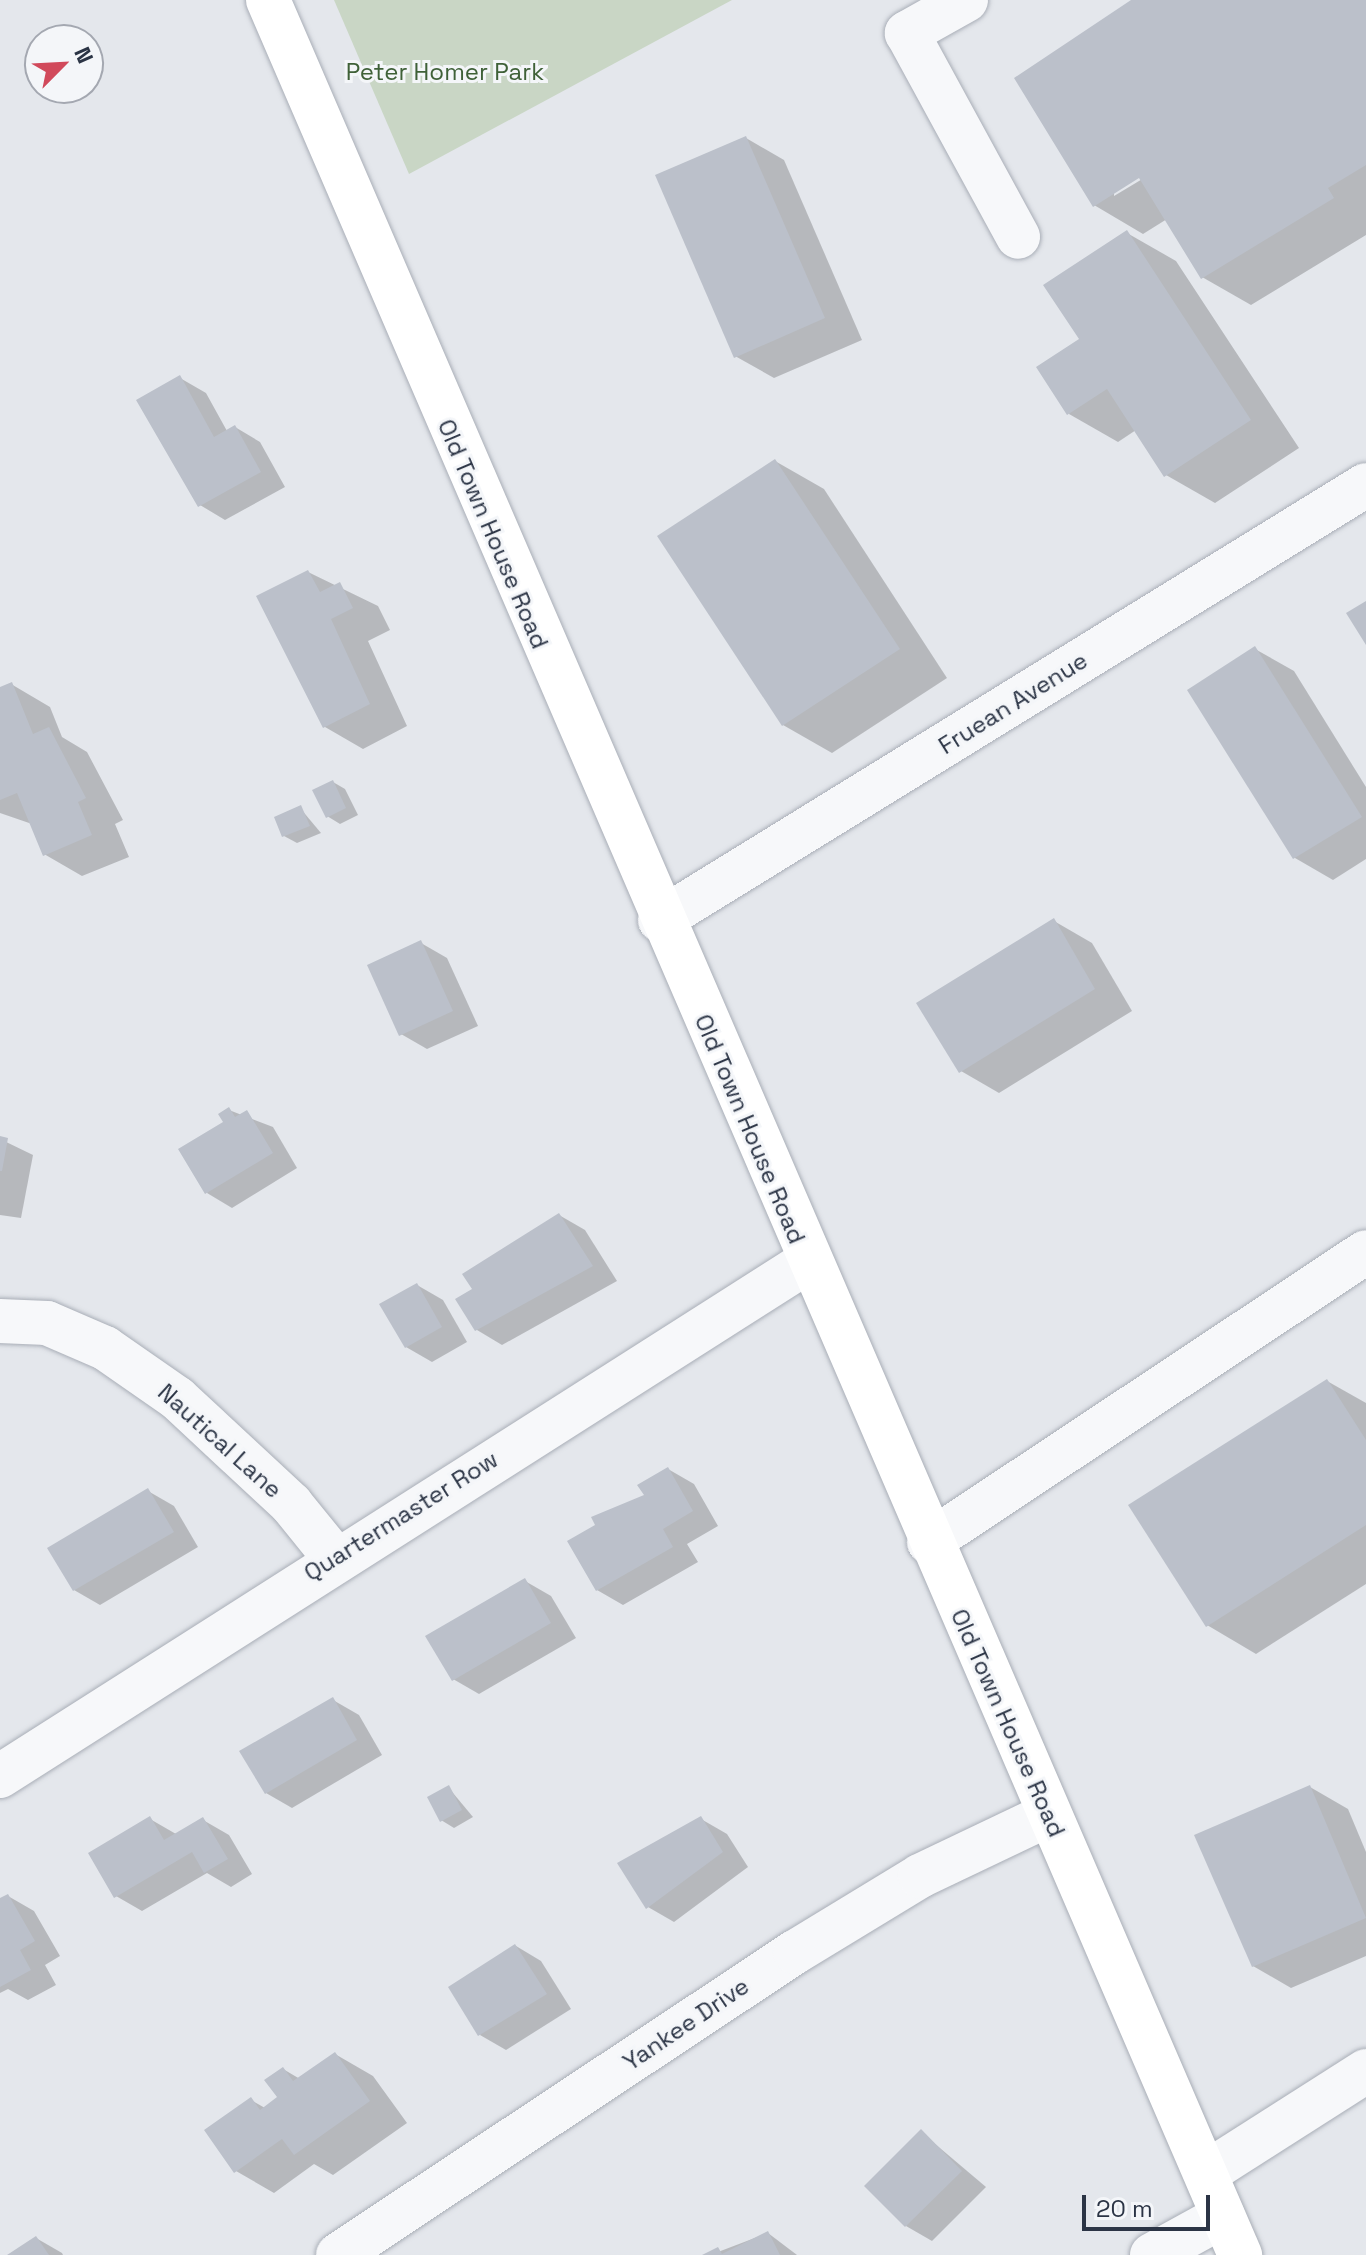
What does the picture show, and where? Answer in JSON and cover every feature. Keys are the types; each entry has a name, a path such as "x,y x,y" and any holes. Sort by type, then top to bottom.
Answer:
{"main road":[{"name":"Old Town House Road","path":"268,0 807,1262 1231,2236"}],"street":[{"path":"966,0 907,33 1018,237"},
{"name":"Fruean Avenue","path":"660,920 1366,485"},
{"path":"929,1542 1366,1252"},
{"name":"Quartermaster Row","path":"0,1776 334,1557 807,1262"},
{"name":"Nautical Lane","path":"0,1321 47,1323 105,1348 177,1398 291,1504 334,1557"},
{"name":"Yankee Drive","path":"338,2255 795,1952 920,1876 1048,1815"},
{"path":"1206,2173 1366,2071"},
{"path":"1152,2255 1231,2236"}],"green space":[{"name":"Peter Homer Park","path":"334,0 732,0 409,174"}],"building":[{"path":"1131,0 1366,0 1366,165 1328,188 1334,198 1201,279 1139,178 1093,207 1014,78"},
{"path":"746,136 825,318 734,358 655,175"},
{"path":"1127,230 1251,420 1164,477 1107,389 1067,415 1036,367 1079,339 1043,285"},
{"path":"180,375 214,437 235,425 261,472 198,507 136,400"},
{"path":"775,459 900,649 782,726 657,536"},
{"path":"308,570 320,592 340,582 353,608 331,619 370,704 323,728 256,596"},
{"path":"1366,601 1366,645 1346,613"},
{"path":"1255,646 1362,817 1293,859 1187,690"},
{"path":"12,682 33,734 49,727 86,798 78,802 92,835 43,856 17,793 0,800 0,687"},
{"path":"333,780 346,808 326,818 312,790"},
{"path":"301,805 310,826 282,837 274,817"},
{"path":"1054,918 1095,989 959,1073 916,1003"},
{"path":"421,940 453,1011 399,1036 367,965"},
{"path":"229,1107 235,1117 247,1110 273,1153 205,1194 178,1149 223,1122 218,1114"},
{"path":"0,1136 8,1138 2,1171 0,1171"},
{"path":"559,1213 593,1266 475,1331 455,1299 472,1289 462,1274"},
{"path":"417,1283 442,1327 405,1348 379,1304"},
{"path":"1327,1379 1366,1440 1366,1525 1206,1627 1128,1505"},
{"path":"668,1467 693,1511 663,1529 673,1547 596,1591 567,1541 595,1525 591,1517 644,1495 637,1485"},
{"path":"148,1488 174,1532 73,1591 47,1548"},
{"path":"525,1578 551,1623 452,1681 425,1636"},
{"path":"333,1697 357,1740 265,1794 239,1751"},
{"path":"449,1785 462,1810 440,1822 427,1797"},
{"path":"1310,1785 1366,1918 1252,1967 1194,1835"},
{"path":"150,1816 164,1840 203,1817 228,1859 204,1873 192,1852 114,1898 88,1853"},
{"path":"701,1816 723,1852 646,1909 617,1863"},
{"path":"8,1894 35,1941 20,1950 31,1970 0,1987 0,1898"},
{"path":"515,1944 547,1994 478,2036 448,1987"},
{"path":"335,2052 370,2101 294,2155 282,2139 234,2173 204,2130 251,2097 260,2110 277,2097 264,2080 283,2067 293,2081"},
{"path":"921,2129 962,2171 905,2227 864,2186"},
{"path":"768,2231 780,2255 702,2255 718,2247 722,2254"},
{"path":"36,2236 49,2255 7,2255"}]}
